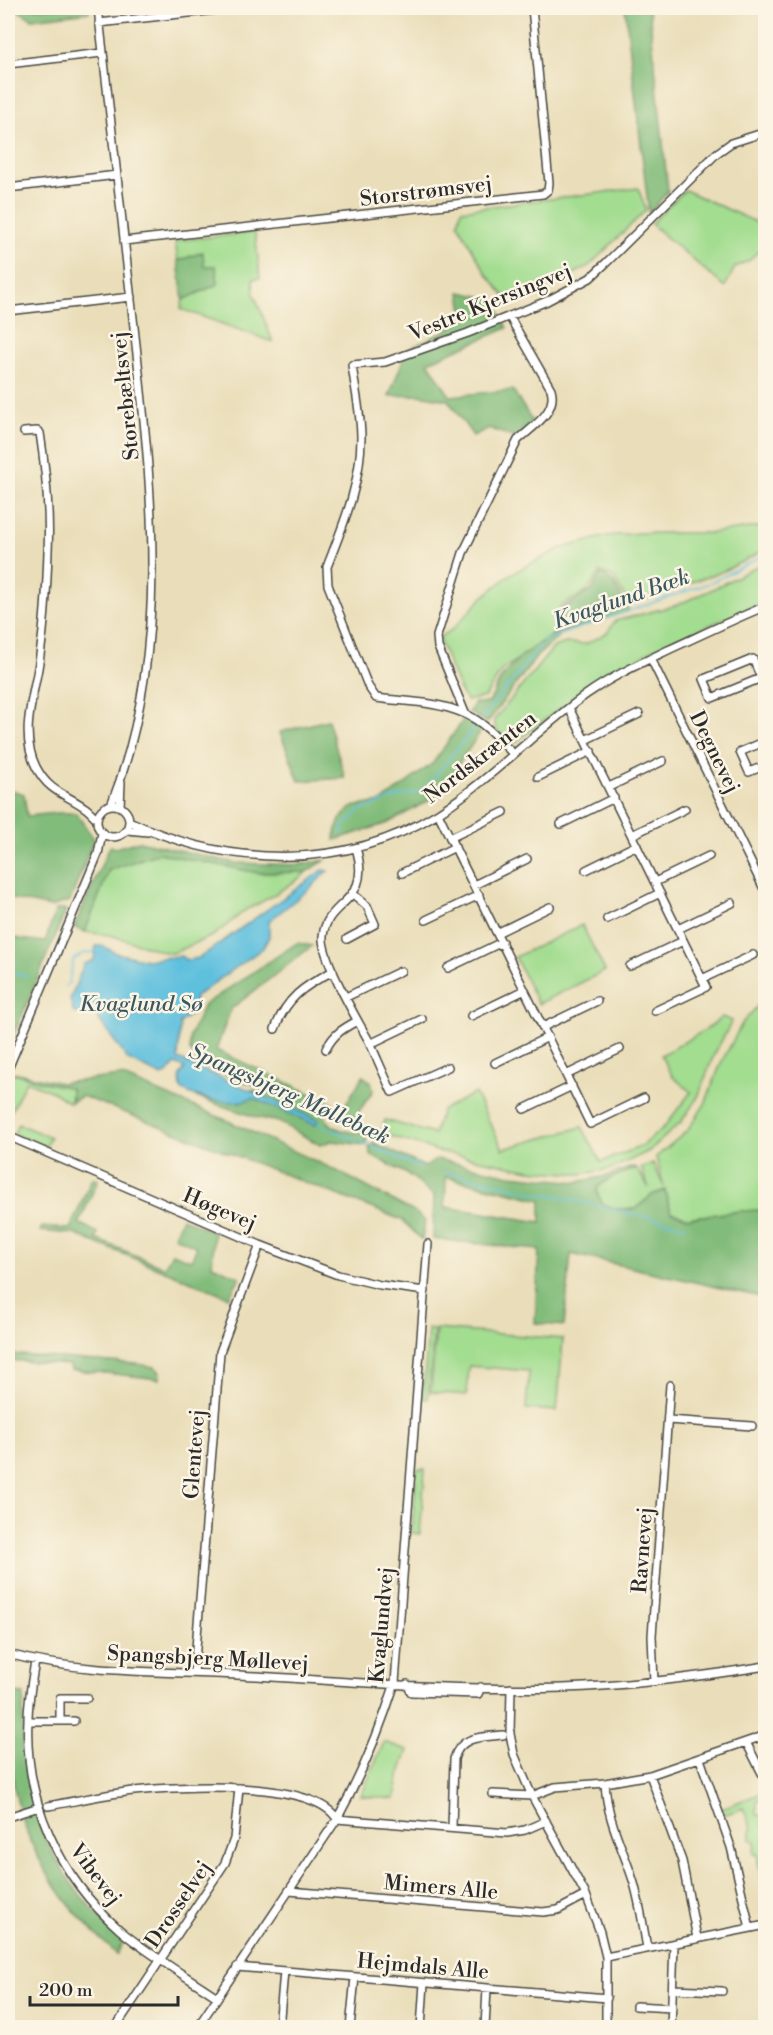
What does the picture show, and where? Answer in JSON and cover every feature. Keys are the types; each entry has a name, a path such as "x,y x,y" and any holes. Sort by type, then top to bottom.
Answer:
{"street":[{"name":"Storebæltsvej","path":"98,8 149,474 153,533 151,615 138,712 121,779 111,805"},
{"path":"99,23 234,8"},
{"name":"Storstrømsvej","path":"124,241 543,194 548,190 549,183 532,8"},
{"path":"8,64 102,53"},
{"name":"Vestre Kjersingvej","path":"465,713 412,701 376,698 368,686 328,585 327,567 349,508 361,455 361,435 352,365 385,362 468,333 547,301 590,278 717,153 731,143 765,132"},
{"path":"8,188 117,175"},
{"path":"8,311 130,297"},
{"path":"509,316 551,389 550,410 518,440 463,553 437,636 438,647 465,713 496,736 513,754"},
{"path":"24,432 37,431 40,433 48,518 48,551 40,655 28,721 30,748 37,768 45,781 64,796 83,806 98,819"},
{"name":"Nordskrænten","path":"129,821 157,833 222,851 253,856 312,856 356,848 396,834 438,813 568,708 607,681 765,606"},
{"name":"Degnevej","path":"651,659 765,893"},
{"path":"753,659 763,677 712,699 704,679 753,659"},
{"path":"568,708 706,987 655,1011"},
{"path":"585,740 639,714"},
{"path":"765,741 740,753 749,772 765,765"},
{"path":"538,777 591,751"},
{"path":"609,787 663,761"},
{"name":"Storebæltsvej","path":"120,807 121,779"},
{"path":"561,824 614,798"},
{"path":"83,806 103,809 111,805 120,807 127,813 129,821 127,830 120,836 111,837 102,833"},
{"path":"8,1069 98,854 102,833 98,819 103,809"},
{"path":"632,835 685,809"},
{"path":"450,838 504,812"},
{"path":"438,813 590,1124 644,1098"},
{"name":"Nordskrænten","path":"127,830 157,833"},
{"path":"98,854 111,837"},
{"path":"585,870 637,845"},
{"path":"402,873 455,847"},
{"path":"356,848 361,871 358,885 325,927 323,947 333,971 392,1092 448,1066"},
{"path":"655,882 709,856"},
{"path":"474,885 527,859"},
{"path":"347,939 375,924 367,906 352,893"},
{"path":"608,919 660,893"},
{"path":"426,920 479,895"},
{"path":"678,929 732,903"},
{"path":"497,933 550,907"},
{"path":"630,966 683,940"},
{"path":"448,968 502,942"},
{"path":"702,979 753,955"},
{"path":"275,1029 280,1015 301,990 333,971"},
{"path":"346,997 401,971"},
{"path":"471,1016 525,990"},
{"path":"543,1027 597,1001"},
{"path":"370,1044 422,1019"},
{"path":"326,1049 332,1037 339,1030 357,1021"},
{"path":"495,1063 548,1037"},
{"path":"566,1075 620,1049"},
{"path":"524,1109 572,1086"},
{"name":"Høgevej","path":"8,1136 260,1245 338,1275 380,1285 425,1291"},
{"name":"Kvaglundvej","path":"196,2028 337,1819 372,1747 395,1683 428,1244"},
{"name":"Glentevej","path":"194,1673 220,1352 260,1245"},
{"name":"Ravnevej","path":"654,1682 652,1636 670,1385"},
{"path":"668,1420 752,1426"},
{"name":"Spangsbjerg Møllevej","path":"8,1654 35,1661 107,1670 395,1683 407,1684 411,1692 478,1694 481,1687 604,1686 654,1682 765,1666"},
{"name":"Vibevej","path":"35,1661 28,1721 30,1763 39,1807 49,1836 63,1862 99,1911 121,1931 217,1996"},
{"path":"511,1688 510,1734 514,1754 532,1796 586,1895 596,1918 606,1957 606,2028"},
{"path":"60,1721 60,1698 87,1698"},
{"path":"28,1721 74,1721"},
{"path":"452,1828 454,1759 457,1750 470,1739 503,1735"},
{"path":"493,1794 532,1796 555,1787 605,1783 650,1775 765,1735"},
{"path":"746,1742 765,1781"},
{"path":"700,1759 731,1846 750,1928"},
{"path":"650,1775 682,1861 697,1938"},
{"path":"605,1783 606,1804 613,1829 634,1882 647,1948"},
{"path":"48,1806 132,1791 197,1787 239,1788 288,1794 311,1800 333,1813 337,1819 516,1833 546,1821"},
{"name":"Drosselvej","path":"115,2028 225,1863 234,1839 239,1788"},
{"path":"8,1817 39,1807"},
{"name":"Mimers Alle","path":"289,1891 543,1912 558,1910 586,1895"},
{"path":"606,1957 765,1925"},
{"path":"671,2028 674,1944"},
{"name":"Hejmdals Alle","path":"237,1967 607,1998"},
{"path":"279,2028 284,1971"},
{"path":"350,2028 355,1977"},
{"path":"421,2028 424,1983"},
{"path":"485,2028 487,1988"},
{"path":"673,1989 722,1991"},
{"path":"636,2006 672,2008"}],"green space":[{"path":"14,8 88,8 89,12 32,19"},
{"path":"625,8 649,8 668,191 649,214"},
{"path":"638,188 646,210 589,266 558,282 518,298 506,298 486,273 458,224 461,210"},
{"path":"685,190 760,224 765,232 765,244 750,260 735,267 725,287 651,224"},
{"path":"255,232 260,278 253,279 254,294 273,342 181,309 183,300 218,284 216,267 204,266 202,252 178,261 175,241"},
{"path":"203,252 204,266 216,266 218,284 183,300 178,261"},
{"path":"460,292 493,299 507,328 428,362 450,396 513,390 532,421 516,438 489,428 473,436 448,400 419,395 389,396 407,350 443,332 464,318"},
{"path":"765,526 765,550 724,571 629,604 614,578 600,571 589,588 560,608 557,613 559,630 502,670 485,697 467,701 462,695 440,642 441,636 452,630 483,597 511,574 559,549 607,536 639,533 712,533"},
{"path":"765,562 765,602 654,649 559,709 515,743 510,743 496,729 494,720 554,647 566,643 586,644 607,633 615,621 677,605"},
{"path":"601,573 614,583 629,611 565,631 537,656 487,723 469,712 475,703 489,703 502,677 522,656 538,644 564,631 561,609 592,590"},
{"path":"466,716 483,728 458,765 452,782 437,796 388,823 335,840 336,829 341,818 352,807 381,802 433,763"},
{"path":"328,720 345,778 299,781 280,732"},
{"path":"8,789 24,794 27,816 76,813 94,839 70,901 51,907 8,898"},
{"path":"139,841 234,863 297,865 326,860 306,872 258,873 159,853 109,870 85,932 74,927 109,848"},
{"path":"159,853 258,873 306,872 278,892 247,909 214,935 173,953 110,935 85,932 109,870"},
{"path":"56,910 66,910 8,1049 8,1024 11,1025 8,1013 8,935 45,942"},
{"path":"582,925 605,971 538,1004 515,957"},
{"path":"297,943 312,946 231,1009 216,1050 340,1107 336,1113 312,1104 319,1109 331,1125 346,1131 368,1134 365,1145 331,1141 320,1145 279,1122 255,1117 196,1097 243,1102 251,1090 277,1091 240,1081 198,1062 190,1051 190,1036 204,1005"},
{"path":"765,998 765,1210 688,1218 671,1212 665,1190 652,1195 635,1209 617,1209 603,1204 597,1193 598,1187 609,1179 636,1168 649,1188 641,1168 653,1163 664,1187 656,1157 688,1130 705,1104 721,1063 743,1022"},
{"path":"722,1017 732,1021 713,1057 698,1097 681,1122 649,1151 612,1169 581,1174 530,1170 437,1151 381,1133 385,1120 434,1134 442,1110 475,1093 503,1149 582,1127 601,1162 642,1146 664,1127 691,1092 673,1077 661,1055 707,1029"},
{"path":"13,1072 61,1083 121,1076 226,1120 335,1170 416,1213 425,1221 422,1240 402,1220 82,1096 72,1102 71,1088 38,1081"},
{"path":"13,1073 71,1088 70,1103 53,1092 26,1081 12,1110 8,1109 8,1088"},
{"path":"363,1076 371,1082 373,1091 353,1120 340,1113"},
{"path":"18,1124 50,1137 46,1147 14,1134"},
{"path":"374,1143 425,1167 437,1159 510,1175 577,1182 606,1176 632,1167 636,1168 609,1179 598,1187 597,1193 603,1204 617,1209 635,1209 652,1195 665,1190 671,1212 688,1218 765,1210 765,1298 571,1254 564,1326 535,1323 539,1250 433,1239 434,1196 411,1176 372,1156 369,1148","holes":["446,1177 541,1200 541,1222 445,1207"]},
{"path":"92,1178 98,1180 79,1223 98,1233 96,1239 164,1267 172,1253 191,1260 197,1247 174,1236 182,1218 214,1232 212,1265 240,1277 229,1297 74,1234 40,1231 42,1227 70,1229"},
{"path":"428,1329 434,1330 428,1399 423,1399"},
{"path":"436,1329 563,1339 557,1411 526,1409 529,1371 469,1366 467,1395 431,1392"},
{"path":"8,1354 137,1364 155,1367 160,1372 159,1379 71,1370 70,1365 8,1360"},
{"path":"417,1469 425,1469 420,1534 412,1533"},
{"path":"10,1693 24,1694 25,1766 42,1830 56,1860 75,1888 97,1915 124,1941 117,1954 88,1927 64,1898 44,1869 29,1837 18,1804 11,1770"},
{"path":"384,1742 408,1750 399,1776 395,1799 361,1796"},
{"path":"765,1792 765,1801 757,1801 757,1815 763,1815 763,1827 765,1827 766,1894 763,1894 761,1867 758,1867 758,1854 754,1854 755,1841 751,1840 751,1827 743,1808 724,1815 722,1808"}],"water":[{"name":"Kvaglund Sø","path":"323,870 328,871 269,921 269,937 263,948 195,997 193,1012 180,1023 178,1059 318,1120 316,1125 253,1098 226,1102 188,1093 181,1089 180,1076 185,1068 175,1064 167,1074 162,1076 128,1060 95,1014 74,1013 70,999 84,964 94,960 96,946 103,946 116,953 146,960 180,956 187,960 199,958"}],"waterway":[{"name":"Kvaglund Bæk","path":"481,719 545,640 712,582 766,554"},
{"name":"Kvaglund Bæk","path":"342,834 344,826 359,811 396,797 423,791 474,728"},
{"name":"Spangsbjerg Møllebæk","path":"65,986 69,983 73,960 84,953 97,952"},
{"name":"Spangsbjerg Møllebæk","path":"8,971 26,976"},
{"name":"Spangsbjerg Møllebæk","path":"317,1123 421,1168"},
{"name":"Spangsbjerg Møllebæk","path":"444,1172 685,1226"}]}
